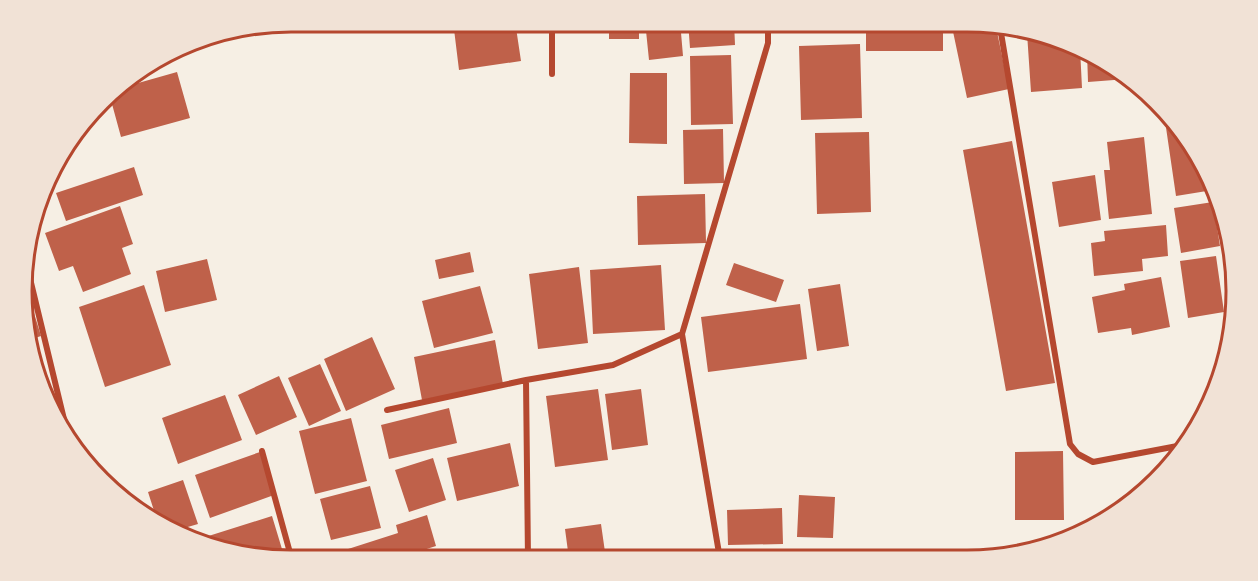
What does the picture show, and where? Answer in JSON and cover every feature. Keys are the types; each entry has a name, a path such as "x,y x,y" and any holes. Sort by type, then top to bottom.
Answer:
{"street":[{"path":"552,32 552,74"},
{"path":"718,550 682,334 768,43 768,32"},
{"path":"1001,34 1070,444 1078,454 1093,462 1174,447"},
{"path":"32,287 63,414"},
{"path":"387,410 526,380 613,365 682,334"},
{"path":"526,380 528,550"},
{"path":"262,451 289,550"}],"building":[{"path":"454,32 517,32 521,61 459,70"},
{"path":"609,32 639,32 639,39 609,39"},
{"path":"646,32 681,32 683,56 649,60"},
{"path":"689,32 734,32 735,45 690,48"},
{"path":"866,32 943,32 943,51 866,51"},
{"path":"953,32 997,34 1009,89 967,98"},
{"path":"1027,38 1080,57 1082,88 1031,92"},
{"path":"860,44 862,118 801,120 799,46"},
{"path":"731,55 733,124 691,125 690,56"},
{"path":"1087,61 1118,80 1088,82"},
{"path":"177,72 190,118 121,137 112,103 134,84"},
{"path":"630,73 667,73 667,144 629,143"},
{"path":"1166,124 1192,161 1207,191 1176,196"},
{"path":"723,129 724,183 684,184 683,130"},
{"path":"869,132 871,212 817,214 815,133"},
{"path":"1144,137 1152,214 1109,219 1104,170 1110,170 1107,142"},
{"path":"1012,141 1055,383 1006,391 963,150"},
{"path":"134,167 143,195 66,221 56,193"},
{"path":"1095,175 1101,220 1059,227 1052,182"},
{"path":"705,194 706,243 638,245 637,196"},
{"path":"1211,202 1220,246 1181,253 1174,208"},
{"path":"120,206 133,244 122,248 131,274 83,292 73,266 59,271 45,233"},
{"path":"1166,225 1168,256 1142,259 1143,271 1094,276 1091,243 1105,241 1104,231"},
{"path":"470,252 474,272 439,279 435,260"},
{"path":"1216,256 1224,312 1188,318 1180,261"},
{"path":"207,259 217,300 165,312 156,271"},
{"path":"734,263 784,280 776,302 726,285"},
{"path":"661,265 665,330 593,334 590,270"},
{"path":"579,267 588,343 538,349 529,274"},
{"path":"1161,277 1170,327 1132,335 1131,328 1098,333 1092,297 1125,290 1124,284"},
{"path":"840,284 849,346 817,351 808,289"},
{"path":"144,285 171,365 105,387 79,307"},
{"path":"480,286 493,333 434,348 422,301"},
{"path":"800,304 807,359 708,372 701,317"},
{"path":"32,307 41,336 36,338"},
{"path":"372,337 395,389 346,411 324,359"},
{"path":"495,340 503,384 422,400 414,357"},
{"path":"39,353 54,396 45,374"},
{"path":"320,364 341,411 309,426 288,378"},
{"path":"279,376 297,417 256,435 238,395"},
{"path":"598,389 608,460 555,467 546,396"},
{"path":"641,389 648,445 612,450 605,394"},
{"path":"225,395 242,440 178,464 162,418"},
{"path":"449,408 457,443 389,459 381,425"},
{"path":"351,418 367,481 315,494 299,431"},
{"path":"510,443 519,486 457,501 447,458"},
{"path":"1063,451 1064,520 1015,520 1015,452"},
{"path":"260,452 274,495 210,518 195,475"},
{"path":"433,458 446,500 409,512 395,470"},
{"path":"183,480 198,524 186,528 161,515 154,510 148,492"},
{"path":"370,486 381,528 331,540 320,499"},
{"path":"799,495 835,497 833,538 797,537"},
{"path":"782,508 783,544 728,545 727,510"},
{"path":"427,515 436,546 424,550 345,550 398,533 396,525"},
{"path":"272,516 282,550 240,545 208,536"},
{"path":"601,524 605,550 568,550 565,529"}]}
